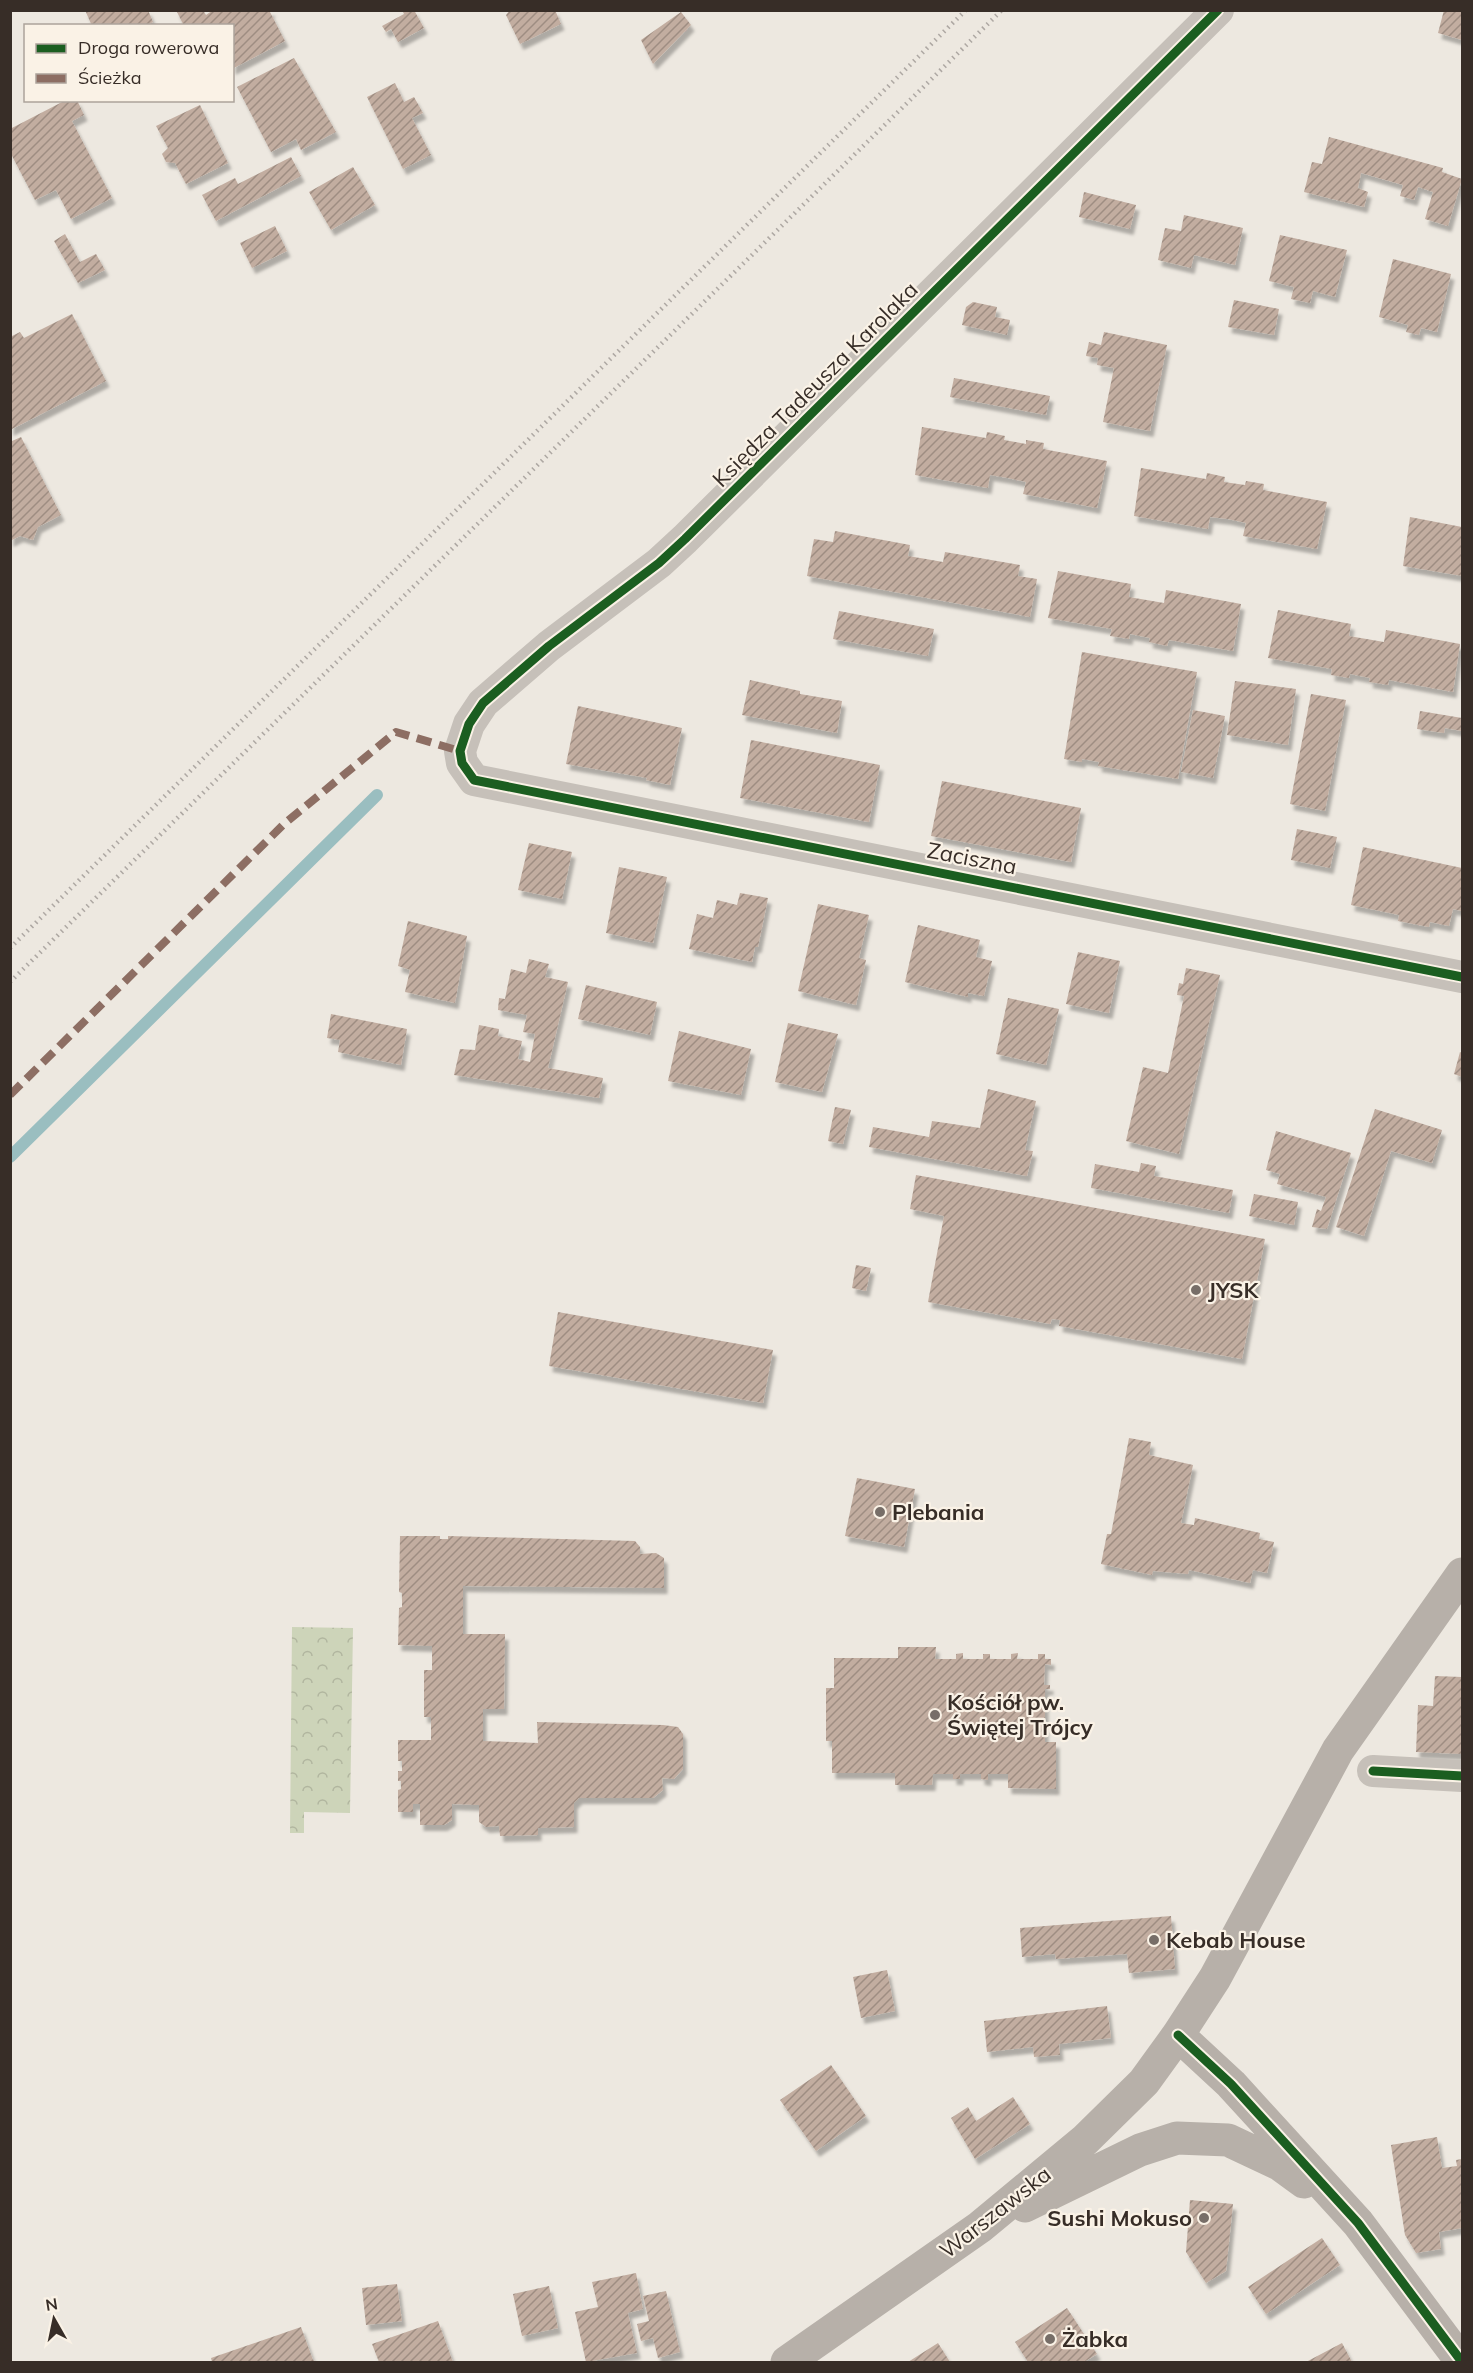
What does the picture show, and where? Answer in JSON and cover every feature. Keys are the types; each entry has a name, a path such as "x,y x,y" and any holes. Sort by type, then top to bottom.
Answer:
{"main road":[{"name":"Warszawska","path":"787,2362 980,2227 1085,2140 1144,2082 1215,1978 1338,1750 1462,1574"},
{"path":"1178,2035 1231,2084 1358,2223 1462,2362"},
{"path":"980,2227 1140,2150 1177,2138 1196,2137 1228,2140 1279,2164 1358,2223"}],"street":[{"name":"Księdza Tadeusza Karolaka","path":"474,780 462,763 460,751 469,724 483,703 549,646 659,563 685,539 1218,10"},
{"name":"Zaciszna","path":"474,780 1462,977"},
{"path":"1373,1771 1462,1776"}],"green space":[{"path":"292,1627 353,1628 350,1813 304,1812 304,1833 290,1833"}],"building":[{"path":"85,10 148,10 153,22 149,24 91,24"},
{"path":"176,10 203,10 206,15 213,10 273,10 270,12 285,41 234,68 234,24 183,24"},
{"path":"402,10 414,10 424,28 398,42 391,29 386,32 382,26 404,14"},
{"path":"510,10 555,10 561,24 520,44 506,15"},
{"path":"1444,10 1462,10 1462,40 1438,33"},
{"path":"681,12 691,25 653,64 641,40"},
{"path":"294,58 336,132 301,150 296,139 271,152 237,87"},
{"path":"395,83 404,102 414,97 423,113 412,118 431,155 403,169 367,97"},
{"path":"62,102 78,102 84,115 72,121 112,198 71,219 56,190 35,200 10,152 10,129"},
{"path":"200,105 228,163 186,184 175,163 166,162 162,154 168,148 156,126"},
{"path":"1329,137 1443,168 1442,172 1462,179 1448,226 1425,219 1433,192 1418,187 1414,200 1400,196 1403,185 1361,173 1358,188 1368,192 1364,207 1304,192 1312,162 1322,164"},
{"path":"291,157 301,176 216,221 202,195 235,178 238,184"},
{"path":"353,167 375,205 331,230 309,192"},
{"path":"1084,192 1136,205 1130,229 1079,217"},
{"path":"1184,215 1243,228 1235,265 1194,255 1191,268 1158,260 1165,228 1181,231"},
{"path":"275,226 287,251 252,268 240,243"},
{"path":"65,234 80,262 96,254 105,270 78,283 54,241"},
{"path":"1280,235 1347,250 1335,297 1313,291 1310,303 1291,299 1294,287 1269,281"},
{"path":"1393,259 1451,274 1437,332 1421,328 1419,335 1406,332 1408,325 1379,317"},
{"path":"1234,300 1279,309 1274,335 1228,327"},
{"path":"973,302 997,307 995,317 1010,320 1007,335 962,325 966,307"},
{"path":"72,314 106,381 10,430 10,337 20,332 24,338"},
{"path":"1104,332 1167,345 1150,431 1103,422 1114,368 1097,365 1098,358 1086,356 1089,342 1101,345"},
{"path":"954,378 1050,396 1046,415 950,397"},
{"path":"922,427 986,438 987,432 1005,436 1004,440 1026,444 1026,440 1044,443 1043,449 1107,461 1097,508 1023,494 1026,482 1008,478 990,475 988,488 915,475"},
{"path":"10,437 12,441 21,437 61,515 38,527 33,540 20,536 10,541"},
{"path":"1141,468 1206,479 1207,473 1225,477 1224,482 1245,485 1246,481 1264,484 1263,490 1327,502 1317,549 1243,536 1246,523 1228,519 1210,517 1208,529 1134,516"},
{"path":"1410,517 1462,527 1462,576 1403,566"},
{"path":"835,531 910,545 908,556 943,562 945,552 1020,565 1018,576 1037,579 1030,617 807,576 814,539 833,542"},
{"path":"1058,571 1131,584 1129,597 1164,603 1166,590 1241,604 1233,651 1169,640 1167,646 1149,642 1150,638 1130,634 1129,639 1110,636 1112,629 1048,618"},
{"path":"1278,610 1351,624 1349,636 1384,642 1386,630 1460,644 1453,692 1389,680 1388,685 1369,682 1370,678 1350,674 1349,678 1331,675 1332,669 1268,658"},
{"path":"839,611 934,629 928,656 833,639"},
{"path":"1082,652 1197,672 1178,779 1098,766 1099,762 1082,759 1082,762 1064,759"},
{"path":"750,680 800,691 800,694 842,701 837,733 742,715"},
{"path":"1235,681 1296,689 1288,745 1227,735"},
{"path":"1311,694 1346,700 1325,811 1290,804"},
{"path":"578,706 682,728 670,785 646,780 647,778 566,764"},
{"path":"1193,710 1225,716 1213,778 1181,772"},
{"path":"1420,711 1462,718 1462,731 1445,728 1444,733 1417,729"},
{"path":"751,740 880,765 869,822 740,798"},
{"path":"942,781 1081,808 1071,862 931,836"},
{"path":"1297,829 1337,837 1330,868 1291,860"},
{"path":"529,843 572,852 562,899 518,890"},
{"path":"1363,847 1462,868 1462,911 1453,909 1449,926 1430,922 1429,927 1398,921 1399,915 1351,905"},
{"path":"619,867 667,877 653,943 606,933"},
{"path":"740,893 768,898 758,947 755,947 752,962 689,949 697,914 713,918 717,900 737,905"},
{"path":"818,904 869,915 859,958 866,960 856,1005 798,991"},
{"path":"408,921 467,936 455,1003 405,992 410,970 398,966"},
{"path":"918,925 980,940 976,957 992,961 984,996 968,993 968,997 905,982"},
{"path":"1078,952 1120,961 1109,1013 1066,1004"},
{"path":"529,959 549,964 545,977 568,982 548,1068 603,1078 599,1098 454,1075 460,1049 475,1050 479,1025 499,1029 498,1036 522,1041 518,1059 530,1062 535,1034 523,1032 527,1015 498,1010 499,998 505,999 511,969 526,973"},
{"path":"1186,968 1220,975 1179,1154 1126,1141 1143,1067 1168,1073 1184,996 1177,995 1179,983 1183,984"},
{"path":"586,985 657,1002 650,1035 578,1019"},
{"path":"1008,998 1059,1009 1046,1065 996,1054"},
{"path":"331,1014 407,1029 401,1065 338,1052 340,1040 327,1038"},
{"path":"788,1023 838,1034 822,1092 775,1082"},
{"path":"679,1031 751,1049 741,1095 668,1081"},
{"path":"1460,1052 1462,1053 1462,1077 1454,1074"},
{"path":"988,1089 1036,1101 1025,1150 1033,1151 1027,1176 869,1147 873,1127 929,1137 932,1121 980,1128"},
{"path":"835,1107 851,1110 843,1144 828,1141"},
{"path":"1375,1109 1442,1130 1432,1163 1391,1151 1364,1236 1336,1227"},
{"path":"1276,1131 1351,1153 1327,1229 1312,1227 1317,1209 1321,1211 1326,1197 1277,1184 1280,1174 1266,1170"},
{"path":"1141,1163 1156,1166 1154,1176 1233,1190 1229,1213 1091,1188 1095,1164 1139,1172"},
{"path":"916,1175 1265,1239 1242,1359 1059,1326 1060,1320 1052,1319 1050,1324 928,1302 944,1216 910,1209"},
{"path":"1254,1194 1298,1202 1294,1225 1249,1216"},
{"path":"856,1265 871,1268 866,1291 852,1288"},
{"path":"558,1312 773,1350 763,1403 549,1366"},
{"path":"1129,1438 1151,1442 1149,1455 1193,1465 1181,1523 1194,1525 1195,1518 1260,1533 1259,1539 1274,1542 1267,1573 1253,1570 1250,1583 1189,1570 1188,1574 1153,1571 1152,1575 1101,1564 1107,1534 1111,1534"},
{"name":"Plebania","path":"857,1478 915,1489 904,1547 845,1536"},
{"path":"400,1536 440,1536 440,1539 448,1539 448,1536 635,1541 640,1547 640,1554 656,1553 664,1558 664,1588 463,1586 463,1634 505,1634 504,1709 483,1709 483,1741 538,1743 537,1722 678,1727 683,1734 683,1769 674,1779 662,1778 663,1790 653,1798 579,1798 574,1803 574,1827 538,1828 538,1835 500,1836 499,1826 486,1827 479,1822 479,1805 452,1804 452,1820 444,1825 420,1825 420,1804 413,1804 413,1812 398,1812 398,1790 401,1789 401,1781 398,1781 398,1771 402,1771 402,1761 398,1761 398,1740 431,1740 431,1717 424,1717 424,1670 432,1670 432,1646 398,1645 399,1608 402,1607 402,1593 399,1592"},
{"name":"Kościół pw. Świętej Trójcy","path":"898,1647 936,1647 935,1659 956,1659 956,1654 963,1653 963,1659 983,1659 983,1654 990,1654 990,1659 1011,1659 1011,1654 1018,1653 1017,1659 1038,1659 1038,1654 1045,1654 1045,1659 1051,1659 1051,1665 1045,1664 1044,1685 1050,1685 1050,1689 1045,1689 1045,1742 1056,1742 1056,1789 1008,1788 1008,1774 988,1774 988,1780 981,1779 981,1774 960,1774 960,1779 953,1779 953,1774 933,1774 932,1785 895,1785 895,1773 832,1773 832,1741 826,1741 826,1688 834,1688 834,1658 898,1658"},
{"path":"1435,1676 1462,1677 1462,1754 1416,1752 1418,1705 1433,1706"},
{"path":"1171,1916 1175,1969 1129,1973 1127,1954 1056,1959 1055,1954 1022,1957 1020,1928"},
{"path":"887,1970 895,2011 861,2018 853,1977"},
{"path":"1107,2006 1111,2038 1059,2044 1060,2055 1034,2057 1033,2047 987,2052 984,2021"},
{"path":"831,2065 866,2116 816,2151 780,2100"},
{"path":"1013,2097 1030,2124 975,2159 951,2118 968,2107 976,2121"},
{"path":"1437,2137 1442,2168 1457,2166 1456,2160 1462,2159 1462,2228 1439,2232 1441,2249 1416,2253 1405,2235 1391,2145"},
{"path":"1190,2200 1233,2204 1226,2271 1206,2283 1186,2252"},
{"path":"1322,2238 1340,2265 1266,2314 1248,2287"},
{"path":"636,2273 643,2309 628,2313 637,2353 586,2362 575,2312 598,2307 592,2282"},
{"path":"397,2284 402,2321 366,2325 362,2288"},
{"path":"549,2286 558,2328 522,2336 513,2294"},
{"path":"666,2291 680,2352 658,2358 653,2338 641,2341 637,2324 649,2321 643,2296"},
{"path":"1067,2308 1097,2354 1084,2362 1028,2362 1015,2342"},
{"path":"438,2321 453,2362 379,2362 372,2344"},
{"path":"301,2327 313,2360 316,2362 212,2362 211,2358"},
{"path":"938,2343 950,2362 908,2362"},
{"path":"1342,2343 1352,2362 1306,2362"}],"waterway":[{"path":"10,1157 377,795"}],"railway":[{"path":"10,948 966,10"},
{"path":"10,982 1002,10"}],"marked path":[{"path":"10,1095 284,824 396,732 460,751"}],"cycle path":[{"path":"1218,10 685,539 659,563 549,646 483,703 469,724 460,751 462,763 474,780 1462,977"},
{"path":"1373,1771 1462,1776"},
{"path":"1178,2035 1231,2084 1358,2223 1462,2362"}],"place":[{"name":"JYSK","path":"1196,1290"},
{"name":"Plebania","path":"880,1512"},
{"name":"Kościół pw. Świętej Trójcy","path":"935,1715"},
{"name":"Kebab House","path":"1154,1940"},
{"name":"Sushi Mokuso","path":"1204,2218"},
{"name":"Żabka","path":"1050,2339"}]}
